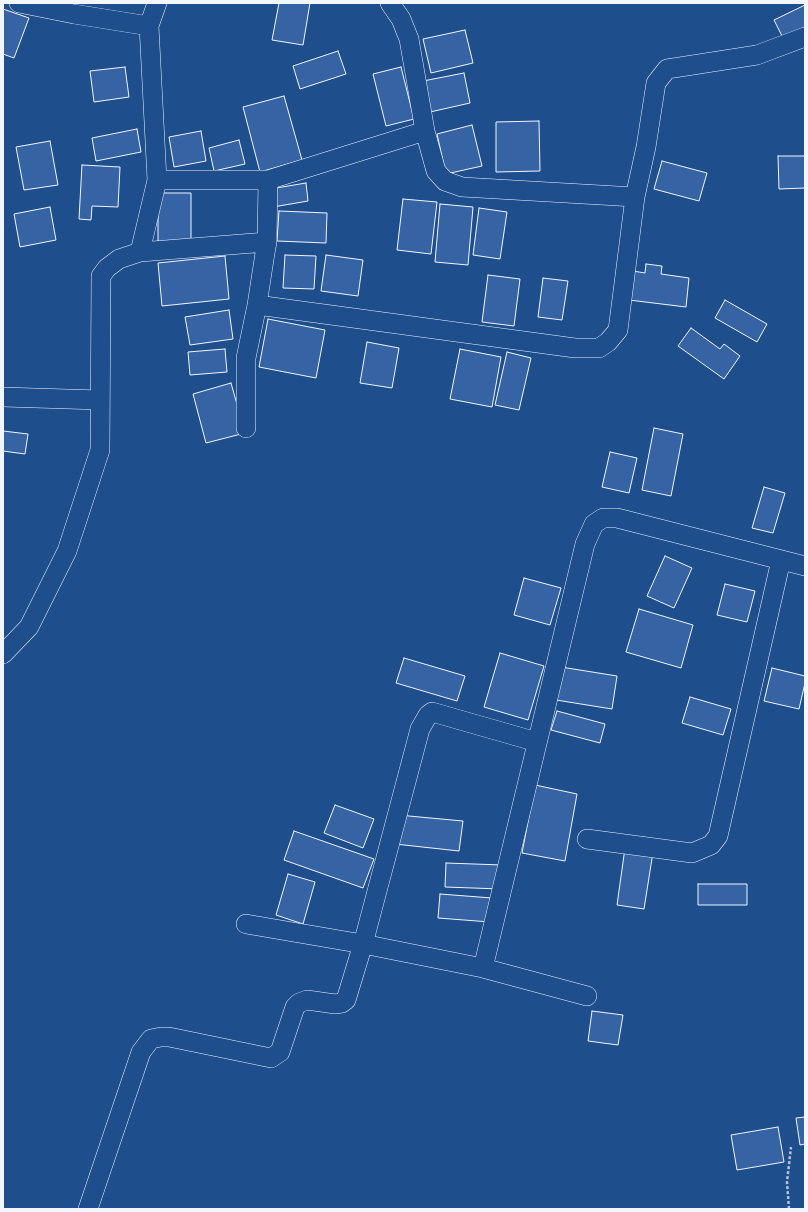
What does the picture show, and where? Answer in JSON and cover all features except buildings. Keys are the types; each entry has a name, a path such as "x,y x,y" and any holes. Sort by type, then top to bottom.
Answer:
{"street":[{"path":"19,3 74,14 149,26"},
{"path":"140,252 158,180 149,26 157,3"},
{"path":"390,3 402,18 409,39 425,131 436,171 445,181 462,188 635,197"},
{"path":"257,305 575,348 599,348 608,342 618,330 635,197 646,147 656,82 667,69 757,55 805,36"},
{"path":"158,180 268,180 425,131"},
{"path":"246,428 246,358 257,305 267,242 268,180"},
{"path":"3,654 29,627 67,551 100,450 101,276 107,268 119,258 140,252 267,242"},
{"path":"3,397 100,400"},
{"path":"483,968 585,544 594,524 603,518 616,518 805,566"},
{"path":"587,839 692,853 710,844 718,836 781,560"},
{"path":"88,1209 141,1052 151,1039 169,1037 271,1058 280,1052 295,1007 299,1003 307,1000 335,1004 342,1003 346,1000 363,944 420,729 428,715 432,712 537,742"},
{"path":"246,924 363,944 483,968 587,996"}],"path":[{"path":"789,1209 787,1182 791,1147"}]}
